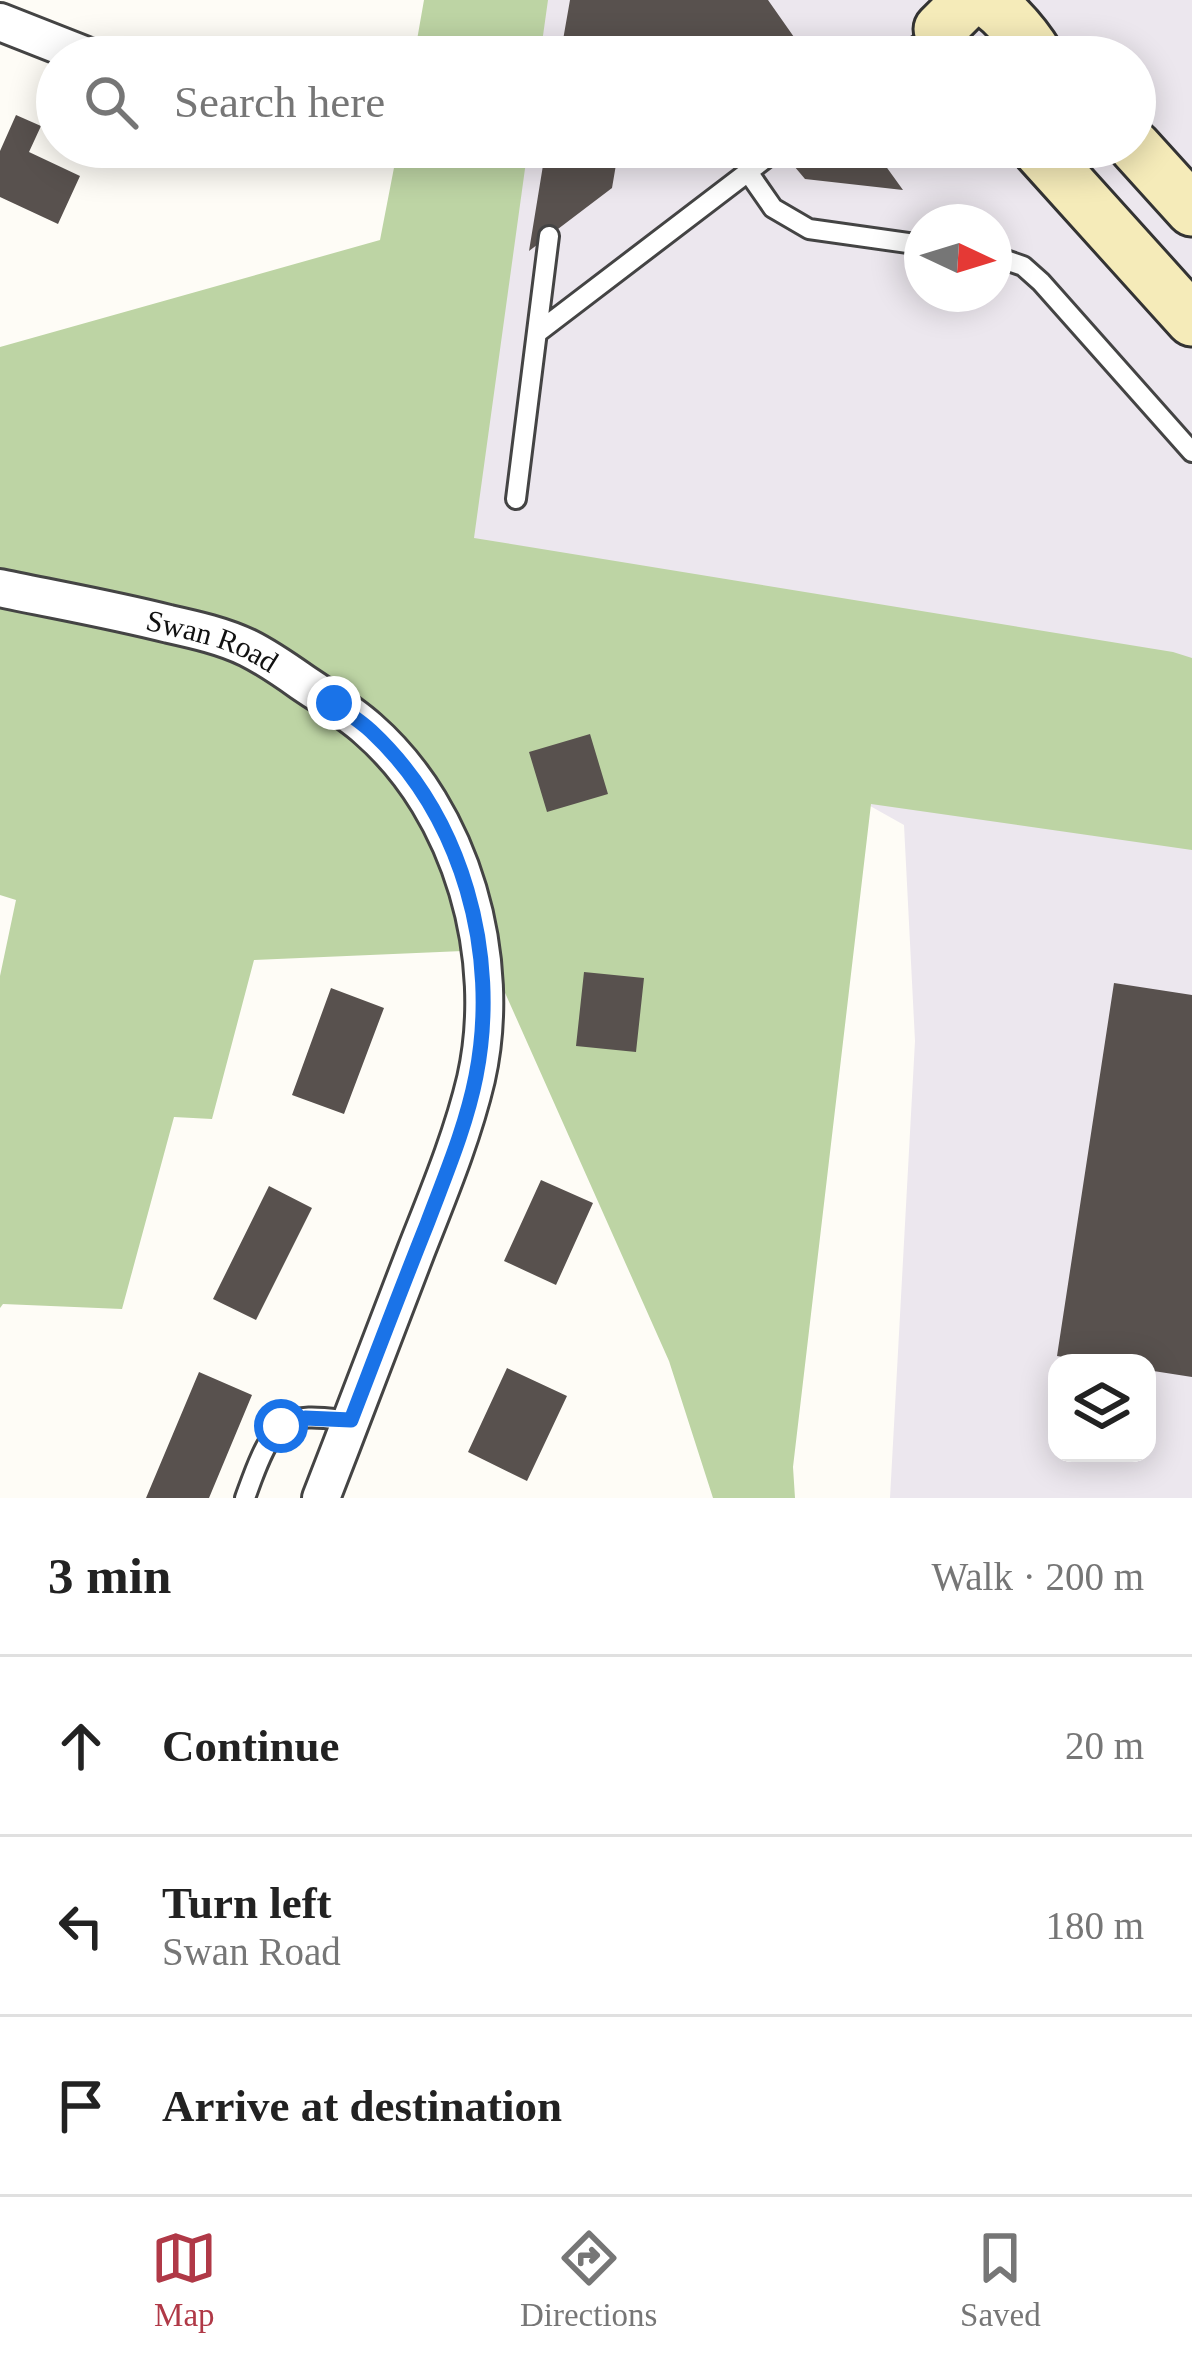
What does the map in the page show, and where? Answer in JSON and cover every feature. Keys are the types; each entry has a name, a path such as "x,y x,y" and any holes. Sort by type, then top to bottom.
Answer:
{"main road":[{"path":"931,36 967,2 987,0 1025,36"},
{"path":"1010,0 1038,36"},
{"path":"1055,168 1192,320"},
{"path":"1154,168 1192,210"}],"street":[{"path":"0,22 36,36"},
{"name":"Swan Road","path":"0,588 210,634 264,658 371,731 435,812 457,861 483,964 484,1021 476,1078 453,1156 321,1498"}],"lane":[{"path":"537,333 753,168"},
{"path":"748,172 773,208 809,229 904,242"},
{"path":"516,499 549,236"},
{"path":"1012,262 1041,282 1192,452"},
{"path":"245,1498 281,1426 305,1418 351,1420"}],"shaded area":[{"path":"494,0 1192,0 1192,1498 890,1498 915,1041 904,825 459,575 484,168 1156,168 1156,36 491,36"}],"green space":[{"path":"424,0 548,0 543,36 418,36"},
{"path":"394,168 525,168 474,538 1192,658 1192,850 871,804 793,1467 795,1498 713,1498 669,1361 486,950 254,960 212,1119 174,1117 122,1309 3,1304 0,1308 0,976 16,900 0,895 0,347 380,240"}],"building":[{"path":"570,0 768,0 793,36 564,36"},
{"path":"16,115 36,124 29,152 36,155 36,168 63,168 80,176 58,224 0,197 0,151"},
{"path":"543,168 615,168 612,188 529,251"},
{"path":"796,168 887,168 903,190 805,179"},
{"path":"590,734 608,794 547,812 529,752"},
{"path":"584,972 644,978 636,1052 576,1046"},
{"path":"1114,983 1192,995 1192,1377 1156,1371 1156,1354 1057,1354"},
{"path":"331,988 384,1008 344,1114 292,1095"},
{"path":"541,1180 593,1203 556,1285 504,1261"},
{"path":"269,1186 312,1208 256,1320 213,1299"},
{"path":"507,1368 567,1396 527,1481 468,1452"},
{"path":"199,1372 252,1395 209,1498 146,1498"}],"route":[{"path":"281,1426 305,1418 351,1420 453,1156 476,1078 484,1021 483,964 474,917 435,812 371,731 334,703"}]}
